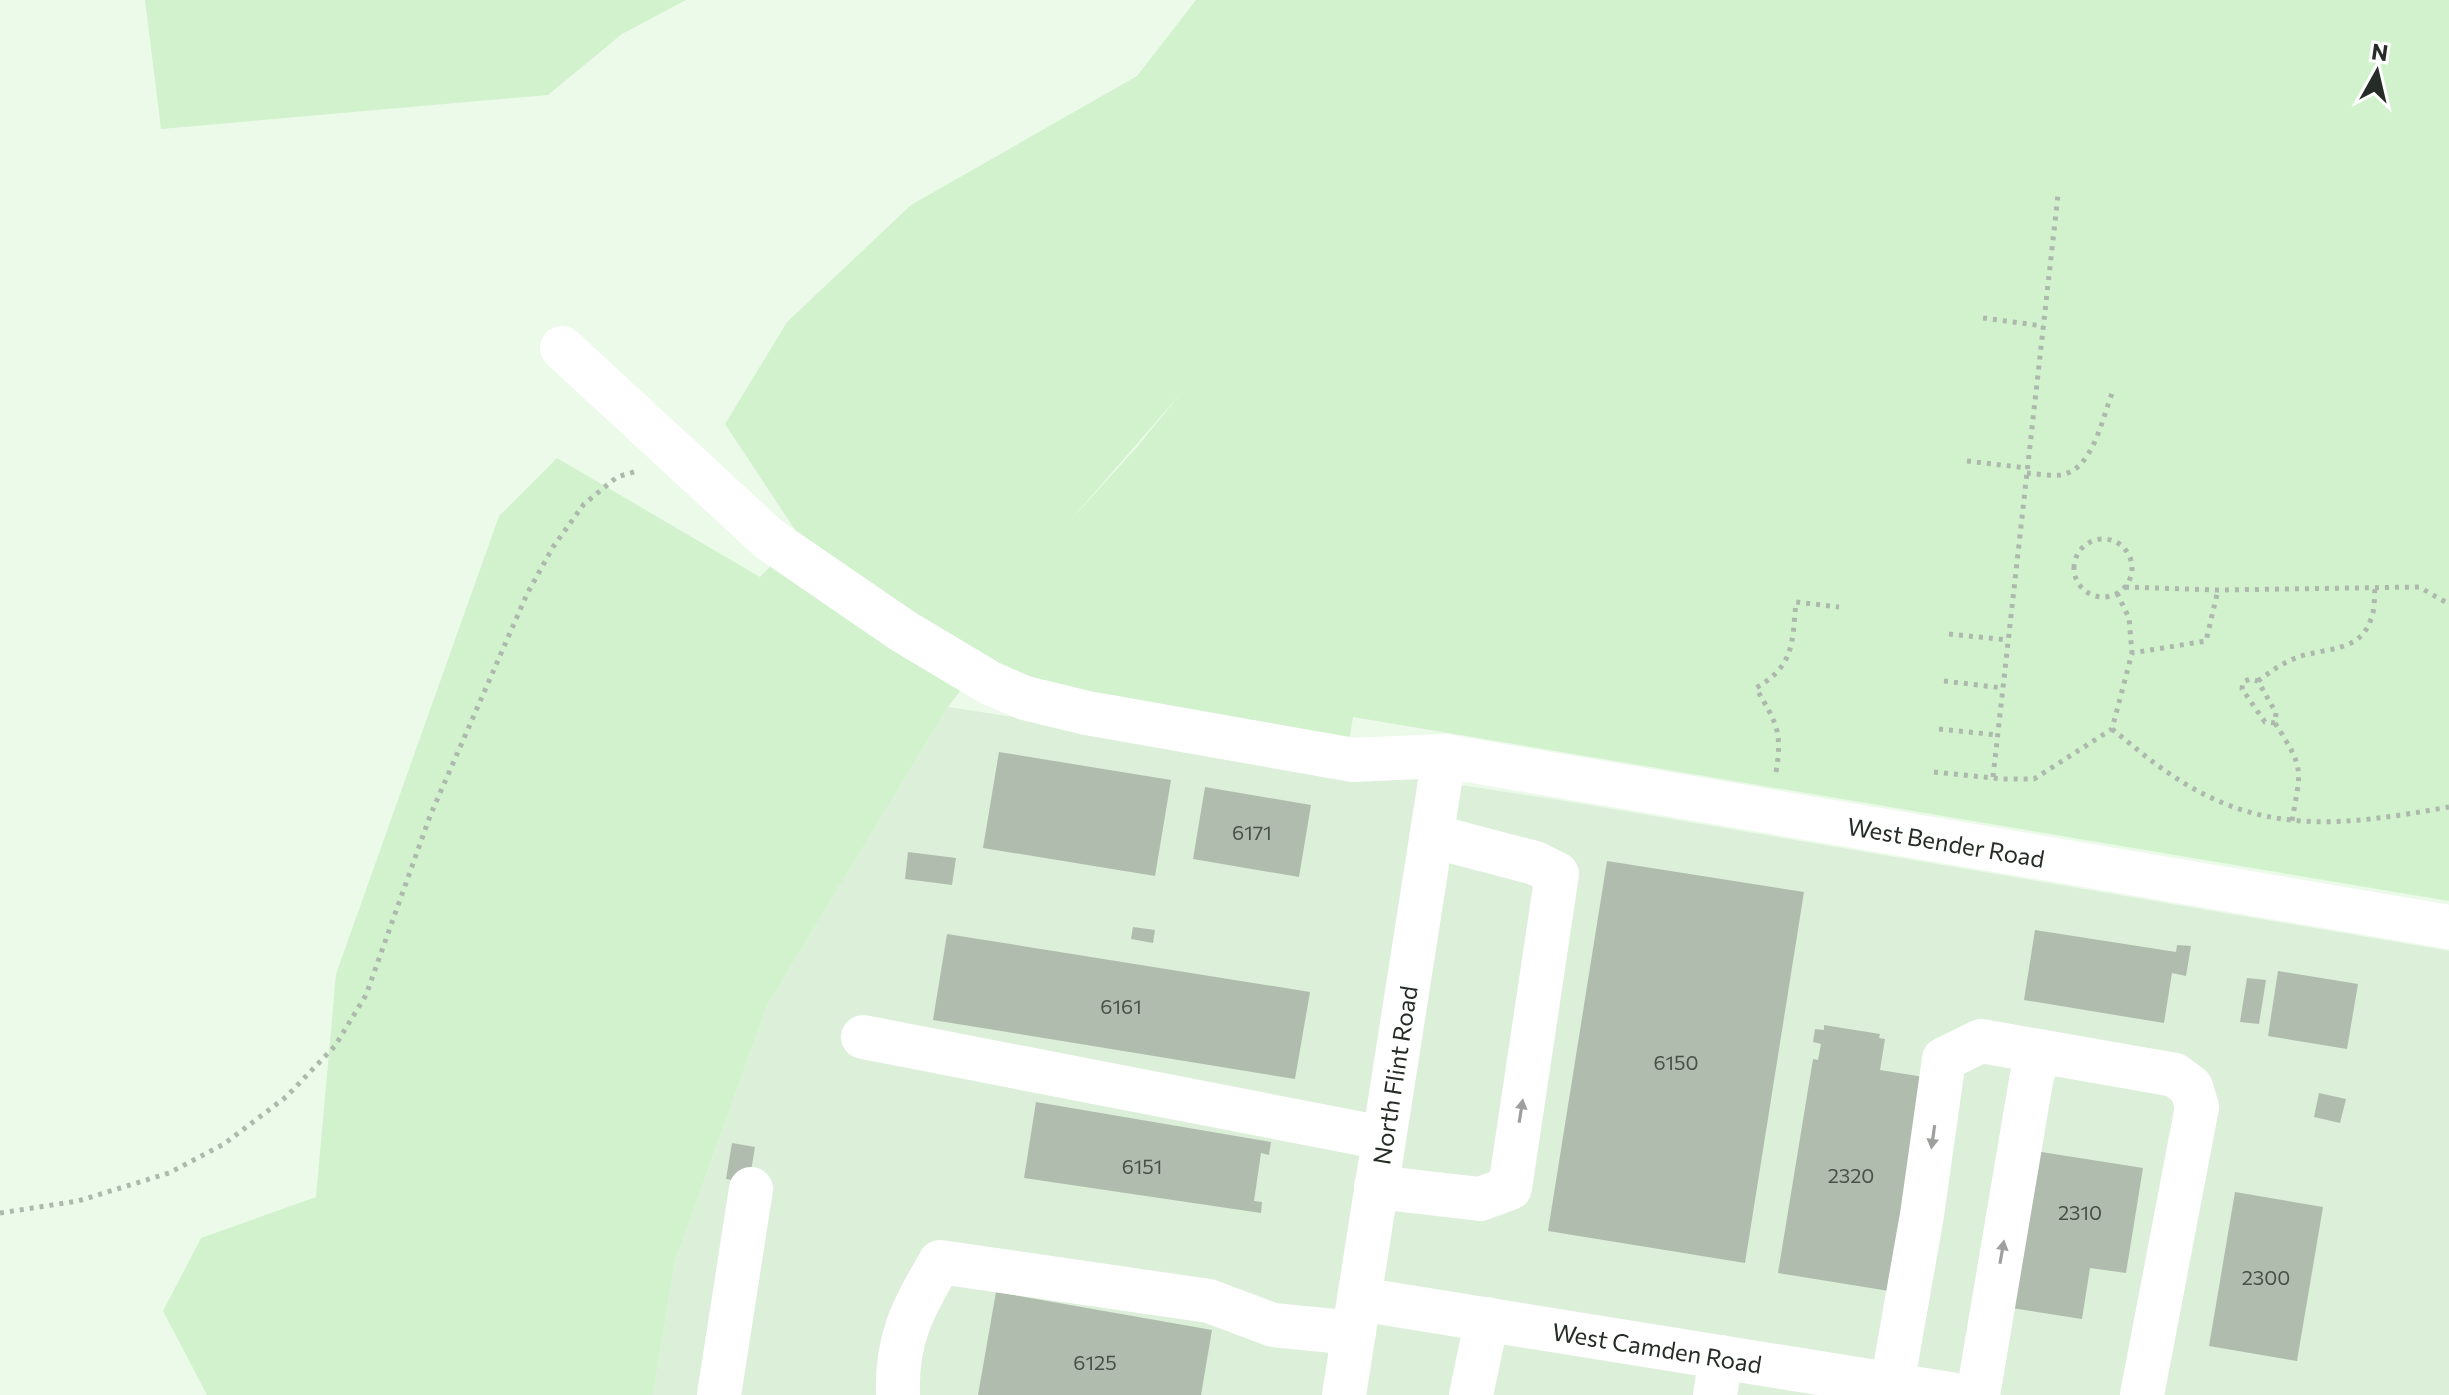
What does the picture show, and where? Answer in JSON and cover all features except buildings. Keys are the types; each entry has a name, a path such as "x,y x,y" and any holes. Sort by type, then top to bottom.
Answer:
{"street":[{"name":"West Bender Road","path":"562,348 769,539 903,631 990,683 1025,698 1087,713 1353,760 1444,756 2449,927"},
{"name":"North Flint Road","path":"1344,1395 1444,756"},
{"path":"1376,1187 1480,1199 1510,1188 1557,874 1535,863 1432,836"},
{"path":"863,1037 1383,1138"},
{"path":"1892,1385 1944,1059 1981,1041 2037,1064 2175,1075 2191,1087 2197,1107 2142,1395"},
{"path":"1978,1395 2037,1064"},
{"path":"719,1395 751,1189"},
{"name":"West Camden Road","path":"898,1395 897,1367 911,1313 940,1262 1209,1301 1273,1325 1357,1316 1487,1319 1718,1376 1836,1385 1892,1385 1956,1395"},
{"path":"1474,1380 1487,1319"}],"path":[{"path":"1993,777 2058,195"},
{"path":"1983,318 2043,326"},
{"path":"1967,461 2060,475 2076,469 2088,455 2113,391"},
{"path":"0,1213 78,1201 169,1173 224,1144 286,1097 335,1046 366,995 430,816 527,594 553,547 584,504 617,477 640,470"},
{"path":"2106,539 2123,546 2132,561 2125,587 2108,596 2089,593 2076,577 2076,558 2089,543 2106,539"},
{"path":"2125,587 2218,590 2419,587 2449,604"},
{"path":"2258,681 2276,667 2300,656 2345,647 2363,633 2371,619 2375,588"},
{"path":"2132,653 2206,641 2218,590"},
{"path":"1934,772 2034,779 2112,729 2132,653 2129,618 2117,593"},
{"path":"1776,773 1780,736 1775,719 1756,688 1782,668 1791,652 1796,602 1839,607"},
{"path":"1949,634 2008,640"},
{"path":"2275,723 2265,722 2242,689 2243,682 2250,679 2258,681 2276,713 2275,723 2296,755 2301,772 2292,821"},
{"path":"1944,681 2003,688"},
{"path":"1939,729 1998,735"},
{"path":"2112,729 2170,774 2205,795 2252,813 2292,821 2337,824 2449,807"}],"shaded area":[{"path":"145,0 686,0 622,34 548,95 161,129"},
{"path":"1196,0 2449,0 2449,901 1353,717 1348,747 1067,695 979,666 948,707 767,1006 675,1262 653,1395 207,1395 163,1311 201,1238 316,1197 336,974 499,516 557,458 760,577 799,536 725,424 787,322 911,205 1137,76","holes":["1182,392 1137,447 1069,522"]},
{"path":"948,707 1559,800 2449,951 2449,1395 653,1395 675,1262 767,1006"}]}
